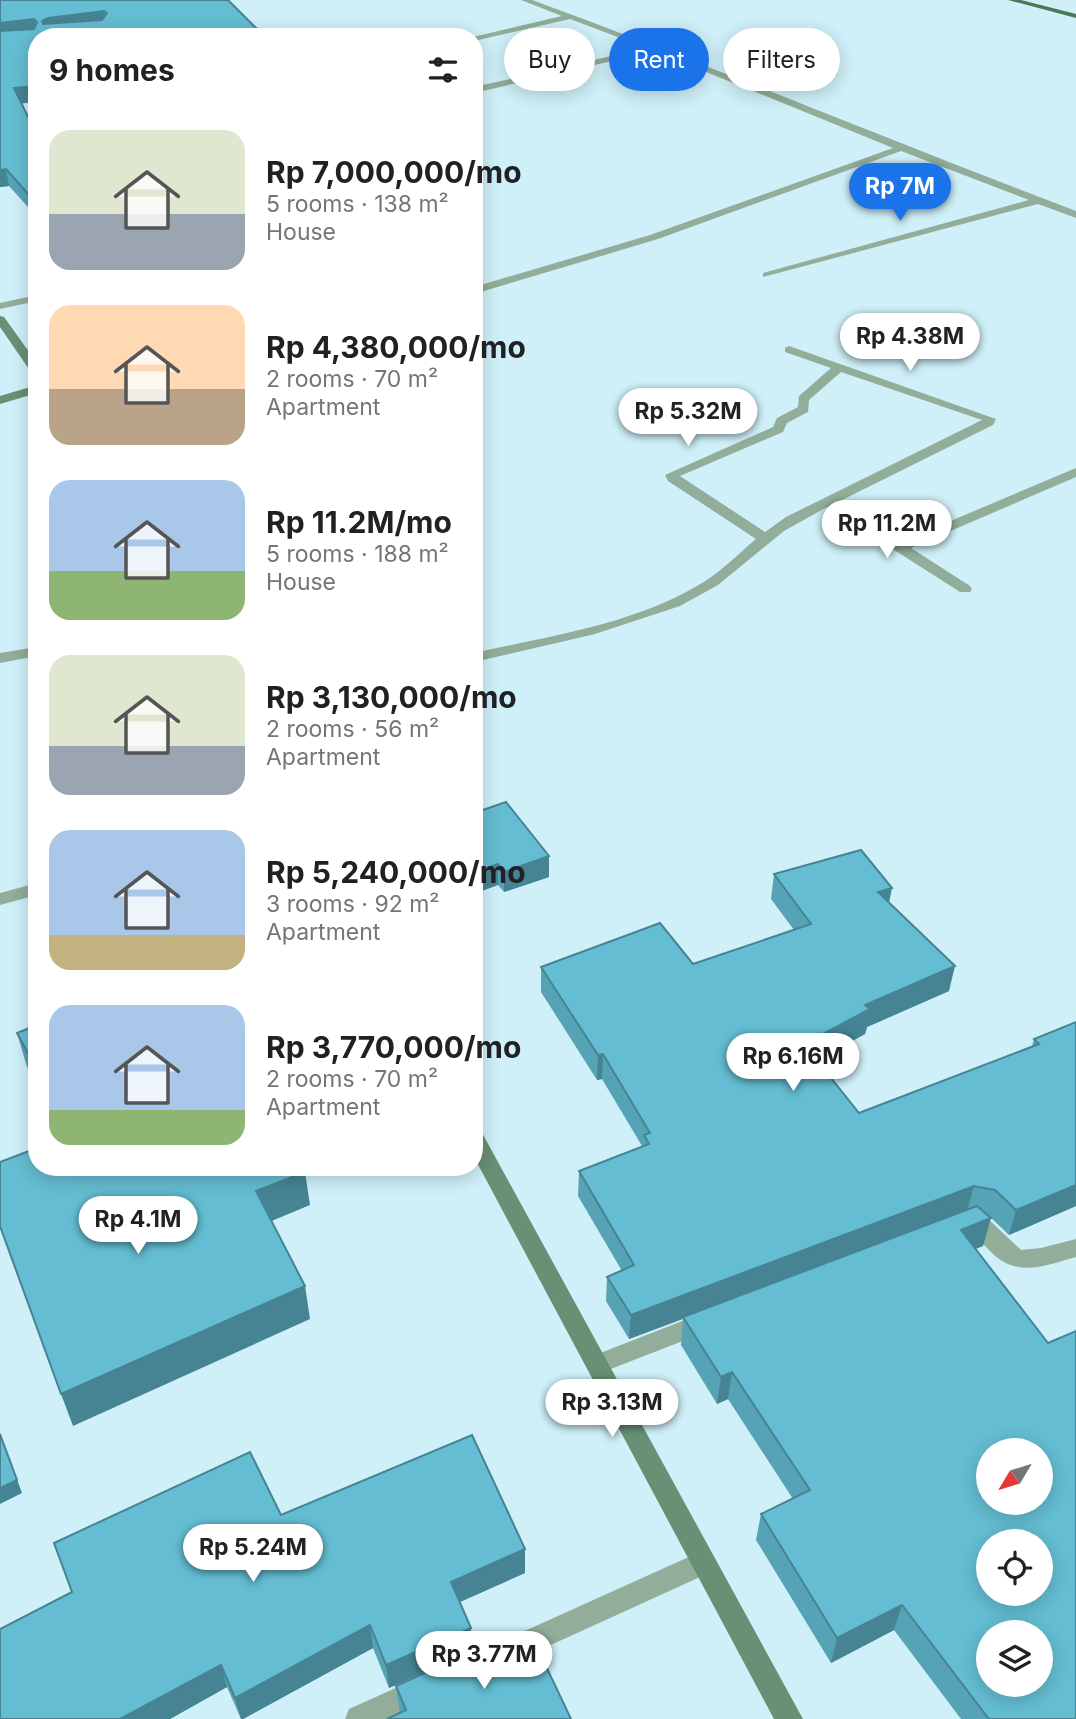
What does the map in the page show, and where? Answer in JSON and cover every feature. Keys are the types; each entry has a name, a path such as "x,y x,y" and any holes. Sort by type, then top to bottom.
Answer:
{"main road":[{"path":"1012,0 1076,16"},
{"path":"0,319 28,359"},
{"path":"0,400 28,392"},
{"path":"483,1153 598,1364 702,1563 789,1719"}],"street":[{"path":"525,0 609,31"},
{"path":"483,37 569,16"},
{"path":"483,88 609,59"},
{"path":"709,70 901,148 1076,215"},
{"path":"483,288 654,237 901,148"},
{"path":"767,275 1041,200"},
{"path":"0,306 28,300"},
{"path":"483,656 623,623 658,610 705,588 764,538 790,520 989,422 990,419 789,350"},
{"path":"764,538 694,493 672,475 779,429 781,421 804,409 803,399 840,367"},
{"path":"900,548 1076,472"},
{"path":"828,502 965,589"},
{"path":"0,658 28,653"},
{"path":"0,899 28,891"},
{"path":"942,1232 968,1222 978,1223 1007,1256 1026,1262 1076,1248"},
{"path":"598,1364 725,1315"},
{"path":"359,1719 702,1563"}],"building":[{"path":"0,0 228,0 256,28 34,28 37,22 34,19 0,23","holes":["104,11 107,13 102,20 43,24 42,21"]},
{"path":"28,29 28,87 14,88 28,117 28,194 6,169 0,170 0,31"},
{"path":"506,802 549,856 504,872 498,864 483,870 483,810"},
{"path":"861,850 892,888 878,892 955,966 865,1005 870,1009 804,1044 859,1113 1039,1044 1034,1039 1076,1022 1076,1185 1016,1210 995,1190 974,1186 631,1315 607,1277 634,1265 579,1171 649,1144 644,1135 650,1133 603,1054 598,1055 541,967 660,923 693,964 811,924 774,874"},
{"path":"28,1029 28,1053 17,1033"},
{"path":"28,1151 28,1176 295,1176 256,1191 305,1286 61,1394 0,1226 0,1162"},
{"path":"977,1206 991,1218 961,1230 1048,1343 1076,1331 1076,1719 989,1719 902,1605 837,1638 761,1514 810,1490 732,1372 721,1377 683,1317"},
{"path":"0,1434 17,1480 0,1488"},
{"path":"472,1435 525,1549 451,1582 471,1628 386,1665 370,1625 235,1698 221,1665 120,1719 0,1719 0,1629 72,1592 54,1543 250,1452 281,1515"},
{"path":"482,1647 492,1669 537,1647 571,1719 387,1719 406,1710 396,1686"}]}
